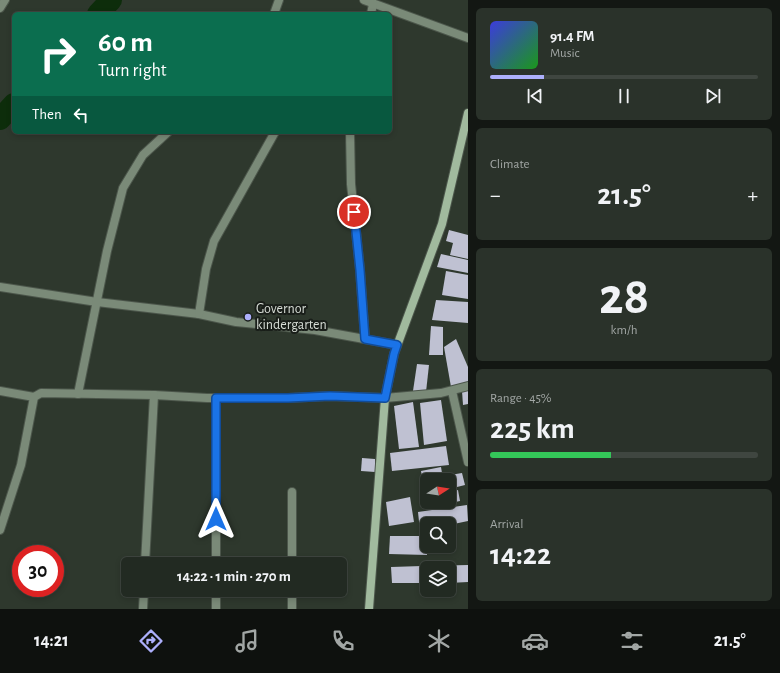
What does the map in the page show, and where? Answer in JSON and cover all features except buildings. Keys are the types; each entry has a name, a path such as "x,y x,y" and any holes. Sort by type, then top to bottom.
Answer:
{"main road":[{"path":"369,609 385,398 394,354 442,224 468,112"}],"street":[{"path":"0,8 5,0"},
{"path":"275,12 279,0"},
{"path":"364,0 468,38"},
{"path":"371,12 373,4"},
{"path":"78,394 123,188 143,156 166,134"},
{"path":"199,314 206,269 214,241 274,134"},
{"path":"350,134 351,184 360,270 365,339"},
{"path":"0,287 97,302 199,314 236,322 315,330 397,345"},
{"path":"0,530 21,465 34,398 41,393 154,395 216,398 288,398 330,396 385,398 452,391 468,386"},
{"path":"0,391 34,398"},
{"path":"452,391 468,462"},
{"path":"145,557 154,395"},
{"path":"216,398 216,557"},
{"path":"292,492 292,557"},
{"path":"143,609 144,597"},
{"path":"216,597 216,609"},
{"path":"292,597 292,609"}],"waterway":[{"path":"100,12 111,0"},
{"path":"0,119 12,106"}],"place":[{"name":"Governor kindergarten","path":"248,317"}],"route":[{"path":"216,519 216,398 288,398 330,396 385,398 397,345 365,339 354,212"}]}
